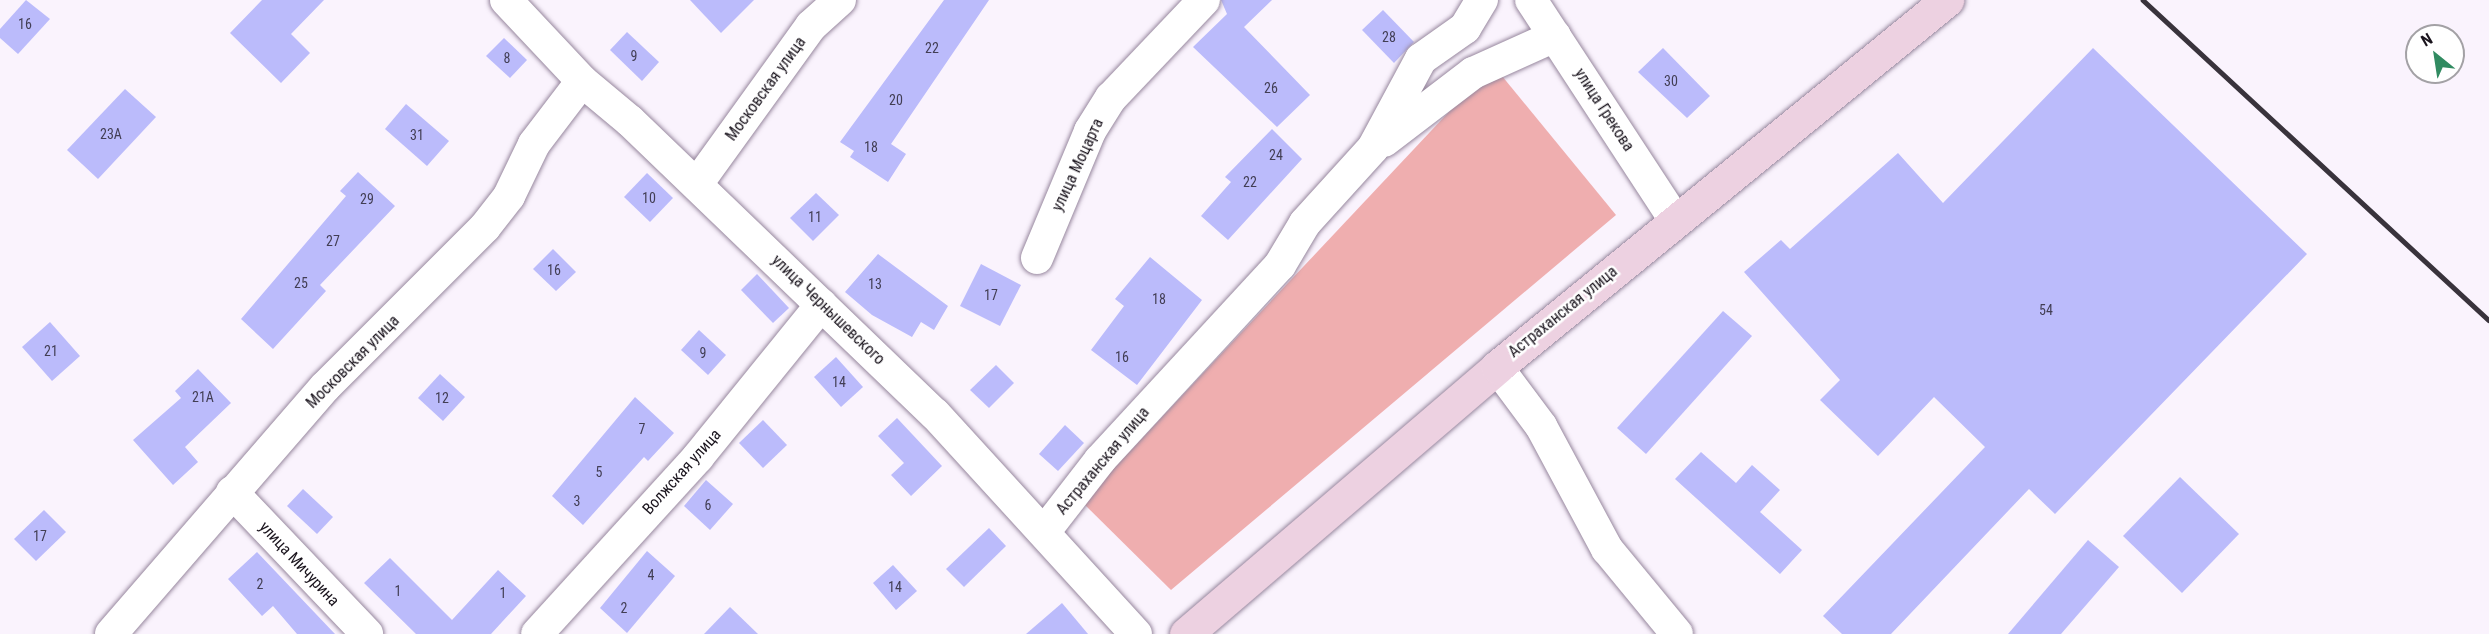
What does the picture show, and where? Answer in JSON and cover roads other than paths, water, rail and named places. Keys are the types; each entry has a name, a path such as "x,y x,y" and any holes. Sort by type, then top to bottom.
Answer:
{"main road":[{"name":"Астраханская улица","path":"1186,634 1497,367 1947,0"}],"street":[{"name":"улица Чернышевского","path":"506,0 582,81 697,184 935,414 1045,531 1136,634"},
{"name":"Московская улица","path":"697,184 811,26 840,0"},
{"name":"улица Моцарта","path":"1037,258 1090,131 1111,98 1204,0"},
{"name":"Астраханская улица","path":"1373,148 1421,59 1465,28 1482,0"},
{"name":"улица Грекова","path":"1531,0 1675,220"},
{"name":"Астраханская улица","path":"1045,531 1100,460 1280,265 1305,223 1373,148 1473,73 1555,36"},
{"name":"Московская улица","path":"111,634 325,387 485,227 509,196 534,144 582,81"},
{"name":"Волжская улица","path":"537,634 698,457 822,305"},
{"path":"1497,367 1541,426 1607,549 1677,634"},
{"name":"улица Мичурина","path":"232,492 367,634"}],"railway":[{"path":"2143,0 2489,320"}]}
